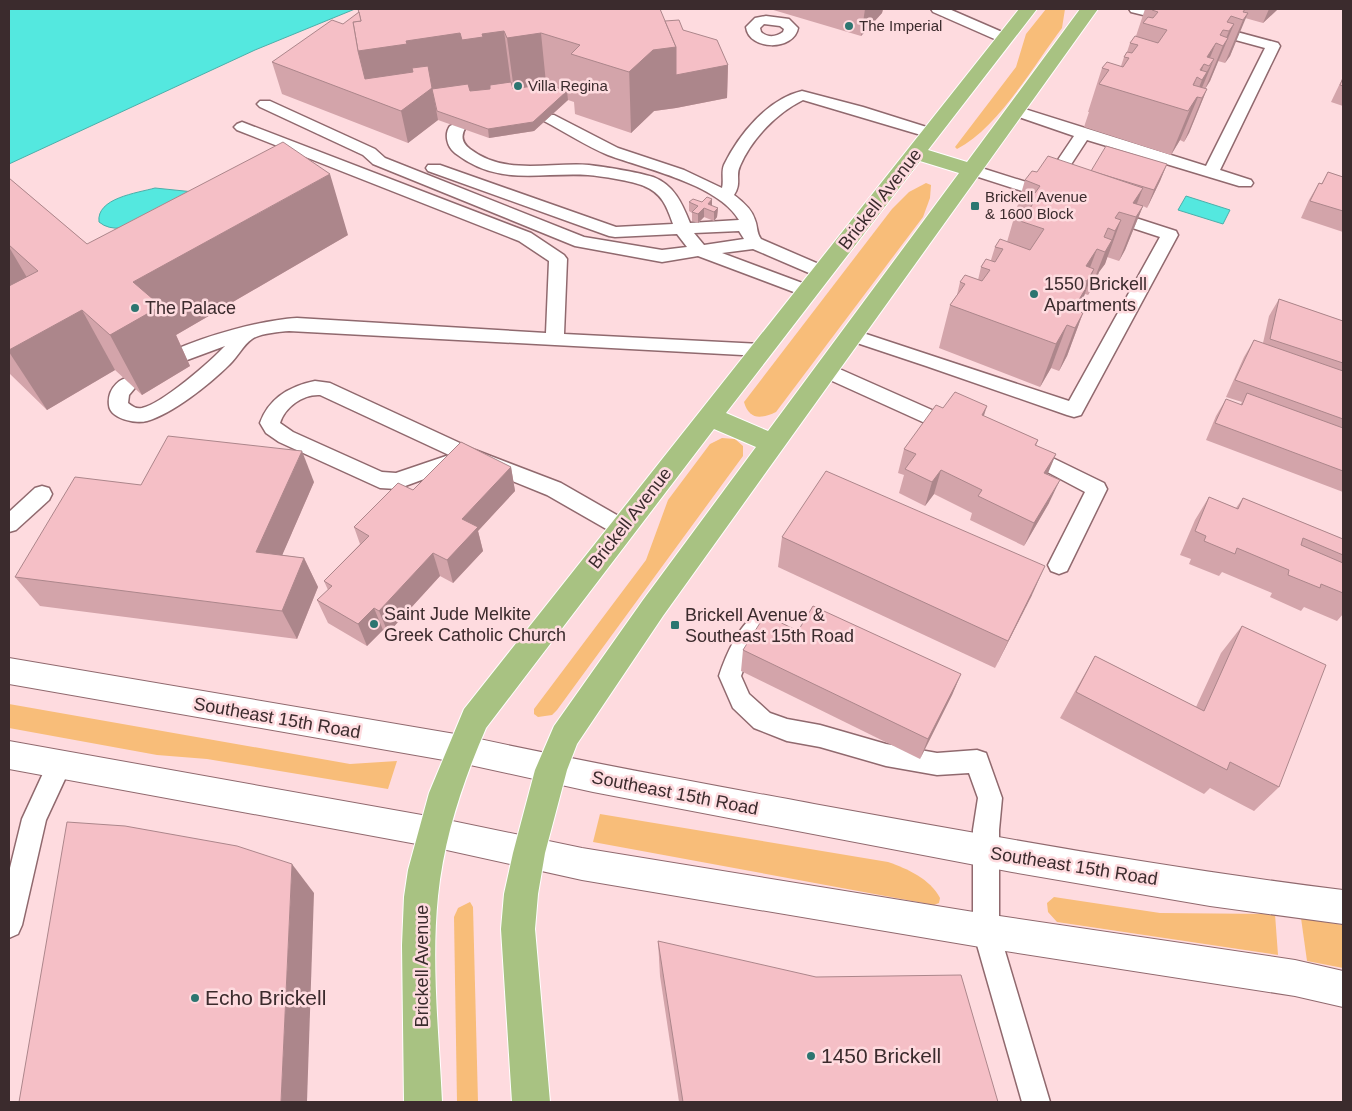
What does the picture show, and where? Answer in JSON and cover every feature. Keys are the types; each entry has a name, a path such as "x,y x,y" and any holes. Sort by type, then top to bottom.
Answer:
{"main road":[{"name":"Brickell Avenue","path":"423,1102 419,922 433,832 461,749 475,719 709,416 1028,9"},
{"path":"531,1102 518,929 521,894 529,853 551,770 565,736 653,608 1089,9"},
{"path":"916,153 972,170"},
{"path":"709,416 773,444"}],"street":[{"name":"Southeast 15th Road","path":"9,671 461,749 551,770 987,852 1343,908"},
{"path":"9,755 433,832 582,864 986,931 1295,978 1343,989"}],"lane":[{"path":"938,9 1004,38"},
{"path":"1136,9 1273,46 1210,173"},
{"path":"726,196 731,187 731,167 753,132 782,105 802,95 931,133"},
{"path":"265,104 369,152 379,161 581,242 662,256 755,243"},
{"path":"1015,110 1083,134 1246,183"},
{"path":"549,118 612,151 678,173 726,196 739,207 747,220 748,233 755,243 822,272"},
{"path":"242,127 525,236 558,259 555,340"},
{"path":"458,127 455,129 454,139 457,147 474,160 501,169 526,172 588,170 648,181 662,189 672,199 683,228 700,251 807,291"},
{"path":"1044,193 1083,134"},
{"path":"369,152 392,153 615,232 748,225"},
{"path":"972,170 1062,199"},
{"path":"851,336 933,361 1074,410 1170,235 1091,209"},
{"path":"565,236 579,220"},
{"path":"179,356 202,345 245,335 276,325 297,324 555,340 761,350"},
{"path":"130,383 120,392 118,406 131,416 144,415 164,407 222,361 245,335"},
{"path":"826,370 943,423"},
{"path":"468,455 396,481 380,480 286,437 273,428 270,423 279,408 296,393 311,388 323,388 468,455 554,489 622,528"},
{"path":"1010,445 1097,489 1059,565"},
{"path":"9,524 42,494"},
{"path":"760,622 737,656 730,676 742,701 762,721 787,730 820,736 886,755 937,764 977,761 990,798 986,830 986,931 1036,1102"},
{"path":"9,925 34,819 60,764"}],"shaded area":[{"path":"1046,9 1065,9 1062,28 1001,111 972,139 957,149 955,147 1016,67 1026,34"},
{"path":"926,183 931,185 930,198 923,217 776,412 761,417 752,415 744,402 892,209 909,192"},
{"path":"722,438 735,439 743,446 743,456 557,710 552,715 538,717 534,714 534,709 646,560 668,500 710,444"},
{"path":"9,704 350,764 397,761 388,789 207,759 157,755 9,728"},
{"path":"600,814 888,862 911,871 924,880 936,891 940,898 939,903 934,905 593,842"},
{"path":"1054,897 1160,913 1275,914 1278,955 1057,922 1048,912 1047,903"},
{"path":"470,902 473,907 478,1102 457,1102 454,917 458,908"},
{"path":"1301,918 1343,925 1343,968 1307,961"}],"water":[{"path":"9,9 355,9 255,50 9,164"},
{"path":"155,188 194,192 160,213 134,225 121,228 109,227 99,222 100,214 104,207 111,202"},
{"path":"1186,196 1230,210 1223,224 1178,210"}],"building":[{"path":"358,9 660,9 676,47 653,50 629,72 571,54 580,45 541,33 507,38 504,31 482,34 483,37 462,40 460,33 406,41 407,44 358,51 353,22 361,21"},
{"path":"1153,9 1245,9 1243,12 1248,13 1243,20 1231,16 1227,22 1234,24 1229,31 1223,30 1220,35 1228,38 1223,46 1216,43 1207,57 1214,59 1209,66 1204,64 1200,70 1207,72 1202,80 1197,77 1193,85 1207,89 1202,98 1197,97 1188,111 1099,84 1109,70 1102,68 1107,62 1123,67 1129,58 1124,57 1127,52 1132,53 1138,45 1130,43 1135,36 1158,43 1167,30 1143,23 1148,17 1153,18 1158,12"},
{"path":"359,12 361,21 353,22 365,79 413,72 412,68 428,66 432,88 401,111 272,62 332,20 343,24"},
{"path":"679,20 683,30 717,40 728,65 676,75 676,47 665,21"},
{"path":"511,82 513,89 546,84 567,91 533,122 488,129 437,111 432,89 468,84 470,91 490,89 490,85"},
{"path":"283,142 330,174 133,282 161,306 110,335 82,310 9,350 9,286 38,271 9,245 9,178 87,244"},
{"path":"1106,146 1167,164 1154,190 1091,171"},
{"path":"1048,156 1143,188 1133,203 1143,206 1136,217 1119,212 1115,218 1121,220 1115,231 1108,228 1104,237 1112,240 1105,252 1097,249 1086,266 1094,269 1087,281 1081,280 1078,286 1086,288 1077,303 1070,301 1066,307 1083,313 1075,328 1067,325 1056,344 950,305 965,284 960,282 965,275 982,281 990,270 981,267 986,259 995,262 1003,249 995,247 1000,239 1030,250 1044,229 1014,219 1019,211 1027,213 1034,202 1025,199 1030,191 1035,193 1040,186 1025,180 1032,171 1037,172"},
{"path":"1328,172 1343,177 1343,211 1310,201 1319,183 1322,184"},
{"path":"707,197 712,199 708,204 718,208 714,212 704,208 698,214 692,212 698,206 689,202 693,199 702,202"},
{"path":"1279,299 1343,321 1343,363 1270,339"},
{"path":"1254,340 1343,371 1343,419 1235,380"},
{"path":"955,392 987,406 982,415 1038,440 1035,445 1056,454 1044,473 1060,480 1034,523 978,496 982,490 941,470 932,482 905,469 916,454 904,449 936,405 943,408"},
{"path":"1247,393 1343,428 1343,471 1215,423 1226,399 1242,405"},
{"path":"168,436 302,451 256,552 304,558 282,611 15,577 75,477 141,485"},
{"path":"461,442 511,467 462,519 478,527 447,560 433,553 379,611 374,608 358,624 317,600 332,586 324,581 369,536 354,527 398,483 413,490"},
{"path":"826,471 1045,566 1008,641 782,537"},
{"path":"1209,497 1238,509 1243,498 1343,539 1343,555 1303,538 1301,545 1343,563 1343,593 1321,584 1320,588 1288,575 1289,570 1237,548 1235,554 1204,541 1206,536 1195,531"},
{"path":"813,606 961,674 928,739 743,650 765,615 798,631"},
{"path":"1242,626 1326,665 1279,787 1230,762 1227,770 1076,692 1095,656 1204,711"},
{"name":"Echo Brickell","path":"67,822 125,826 237,846 292,864 281,1102 19,1102"},
{"name":"1450 Brickell","path":"658,941 816,977 961,975 998,1102 683,1102"}],"place":[{"name":"The Imperial","path":"849,26"},
{"name":"Villa Regina","path":"518,86"},
{"name":"Brickell Avenue & 1600 Block","path":"975,206"},
{"name":"1550 Brickell Apartments","path":"1034,294"},
{"name":"The Palace","path":"135,308"},
{"name":"Saint Jude Melkite Greek Catholic Church","path":"374,624"},
{"name":"Brickell Avenue & Southeast 15th Road","path":"675,625"},
{"name":"Echo Brickell","path":"195,998"},
{"name":"1450 Brickell","path":"811,1056"}]}
